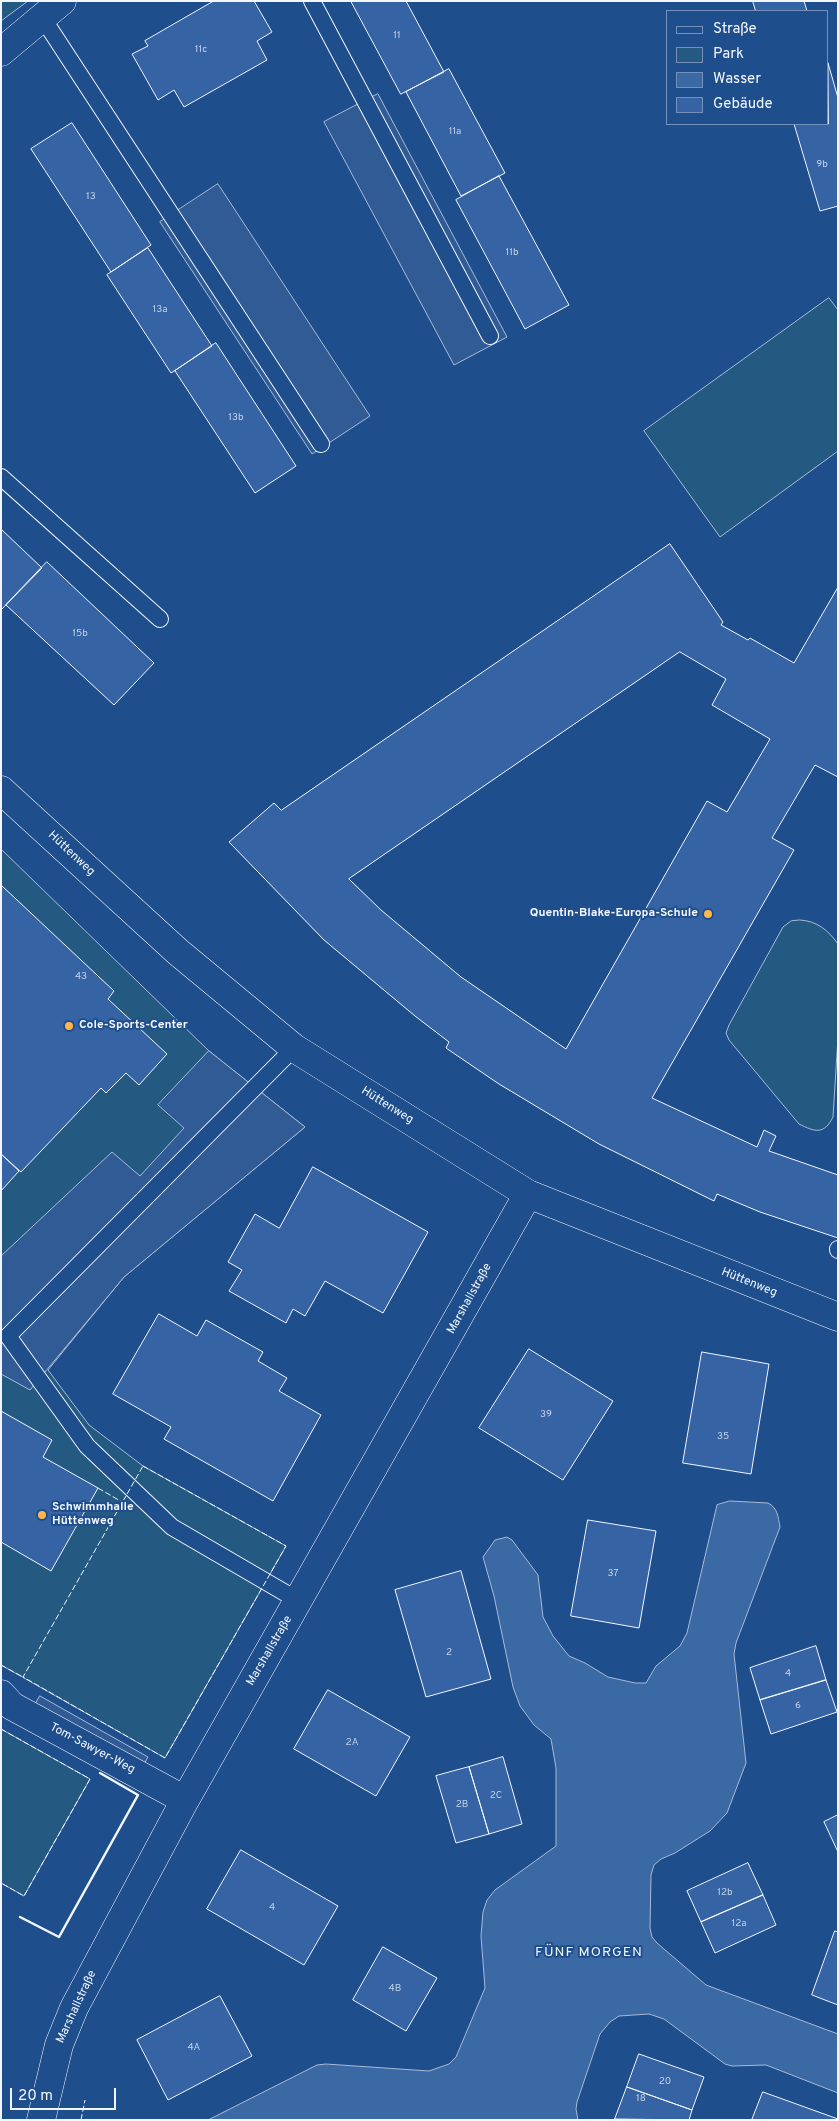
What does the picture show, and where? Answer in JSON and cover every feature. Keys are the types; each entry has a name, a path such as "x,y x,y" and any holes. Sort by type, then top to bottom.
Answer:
{"street":[{"path":"1,52 52,9"},
{"name":"Hüttenweg","path":"1,790 178,952 294,1048 528,1194 838,1317"},
{"name":"Marshallstraße","path":"41,2120 59,2045 74,2008 186,1800 528,1194"},
{"name":"Tom-Sawyer-Weg","path":"1,1694 12,1706 186,1800"}],"lane":[{"path":"312,1 490,336"},
{"path":"52,9 321,444"},
{"path":"1,477 160,619"},
{"path":"294,1048 8,1336 87,1446 172,1527 299,1601"}],"green space":[{"path":"1,1 28,1 1,21"},
{"path":"829,298 838,310 838,451 720,537 644,431"},
{"path":"1,849 209,1051 305,1127 124,1277 48,1370 89,1425 143,1466 286,1546 165,1758 1,1665"},
{"path":"791,921 812,922 822,927 838,944 838,1037 833,1117 826,1127 819,1130 810,1129 799,1124 729,1040 726,1033 783,927"},
{"path":"1,1729 90,1779 24,1896 1,1883"}],"shaded area":[{"path":"378,94 507,337 454,365 324,122"},
{"path":"218,184 370,416 312,454 160,222"},
{"path":"209,1051 305,1127 124,1277 30,1390 1,1374 1,1256 112,1152 140,1176 184,1128 158,1105"},
{"path":"40,1696 148,1757 143,1766 35,1705"}],"water":[{"path":"730,1501 768,1503 776,1510 780,1527 736,1643 734,1654 746,1763 727,1813 710,1831 654,1865 651,1875 650,1928 652,1937 657,1943 706,1985 838,2034 838,2093 766,2065 732,2066 725,2064 664,2019 649,2014 619,2016 610,2022 600,2034 577,2102 578,2120 208,2120 317,2065 429,2071 449,2064 456,2057 485,1988 481,1936 483,1912 487,1900 495,1890 556,1846 556,1768 551,1739 534,1725 520,1706 513,1687 494,1596 483,1557 495,1540 507,1537 512,1540 538,1575 543,1617 553,1636 569,1656 608,1677 635,1683 646,1683 656,1666 680,1646 687,1633 717,1505"}],"building":[{"path":"214,1 254,1 272,32 257,41 267,60 184,107 174,90 158,100 132,54 148,46 145,41"},
{"path":"351,1 406,1 444,72 401,94"},
{"path":"753,1 804,1 807,10 756,10"},
{"path":"829,66 838,98 838,206 820,211 794,125 829,125"},
{"path":"449,69 505,173 461,196 406,92"},
{"path":"72,123 151,245 111,272 31,149"},
{"path":"499,176 569,305 525,329 456,200"},
{"path":"148,248 212,346 171,373 107,275"},
{"path":"216,343 296,466 255,493 175,371"},
{"path":"1,529 42,568 1,610"},
{"path":"670,544 723,622 721,625 748,640 750,638 794,663 838,587 838,777 815,765 772,838 794,850 652,1098 757,1147 764,1130 776,1136 769,1151 838,1175 838,1238 760,1212 717,1194 714,1201 599,1144 499,1084 446,1048 449,1042 324,940 229,842 274,803 281,810","holes":["680,652 726,679 712,705 770,739 727,812 707,801 566,1049 461,977 381,910 349,879"]},
{"path":"47,562 154,663 114,705 6,605"},
{"name":"Cole-Sports-Center","path":"1,885 114,991 108,999 167,1054 139,1085 126,1073 106,1093 101,1088 21,1172 1,1154"},
{"path":"1,1154 19,1171 1,1191"},
{"path":"313,1167 428,1232 383,1313 325,1281 305,1316 293,1309 286,1323 229,1291 242,1270 228,1262 255,1214 279,1228"},
{"path":"159,1314 197,1336 206,1320 263,1352 258,1361 287,1378 279,1391 321,1415 273,1501 164,1439 171,1427 113,1394"},
{"path":"529,1349 613,1401 563,1480 479,1428"},
{"path":"702,1352 769,1364 751,1474 683,1463"},
{"name":"Schwimmhalle Hüttenweg","path":"1,1411 52,1440 43,1457 98,1488 51,1571 1,1542"},
{"path":"588,1520 656,1531 639,1628 571,1616"},
{"path":"461,1571 491,1679 426,1697 395,1590"},
{"path":"816,1646 826,1680 760,1700 750,1668"},
{"path":"826,1680 837,1712 771,1734 760,1700"},
{"path":"328,1690 410,1737 376,1796 294,1749"},
{"path":"503,1757 522,1824 489,1834 469,1767"},
{"path":"469,1767 489,1834 456,1843 436,1776"},
{"path":"838,1815 838,1852 824,1822"},
{"path":"241,1850 338,1906 304,1965 207,1909"},
{"path":"748,1863 763,1895 701,1922 687,1891"},
{"path":"763,1895 776,1925 715,1953 701,1922"},
{"path":"835,1931 838,1932 838,2005 812,1995"},
{"path":"383,1947 437,1978 406,2031 353,2000"},
{"path":"220,1996 252,2056 168,2100 137,2040"},
{"path":"639,2054 704,2077 692,2110 627,2087"},
{"path":"627,2087 692,2110 689,2120 615,2119"},
{"path":"763,2092 838,2119 838,2120 752,2120"}],"fence":[{"path":"143,1466 286,1546 165,1758 23,1677 143,1466"},
{"path":"98,1488 122,1502 121,1504"},
{"path":"1,1665 24,1676"},
{"path":"1,1729 90,1779 24,1896 1,1883"},
{"path":"81,2120 85,2100"}],"wall":[{"path":"20,1917 59,1937 138,1795 100,1773"}],"place":[{"name":"Quentin-Blake-Europa-Schule","path":"708,914"},
{"name":"Cole-Sports-Center","path":"69,1026"},
{"name":"Schwimmhalle Hüttenweg","path":"42,1515"}],"district":[{"name":"FÜNF MORGEN","path":"589,1953"}]}
